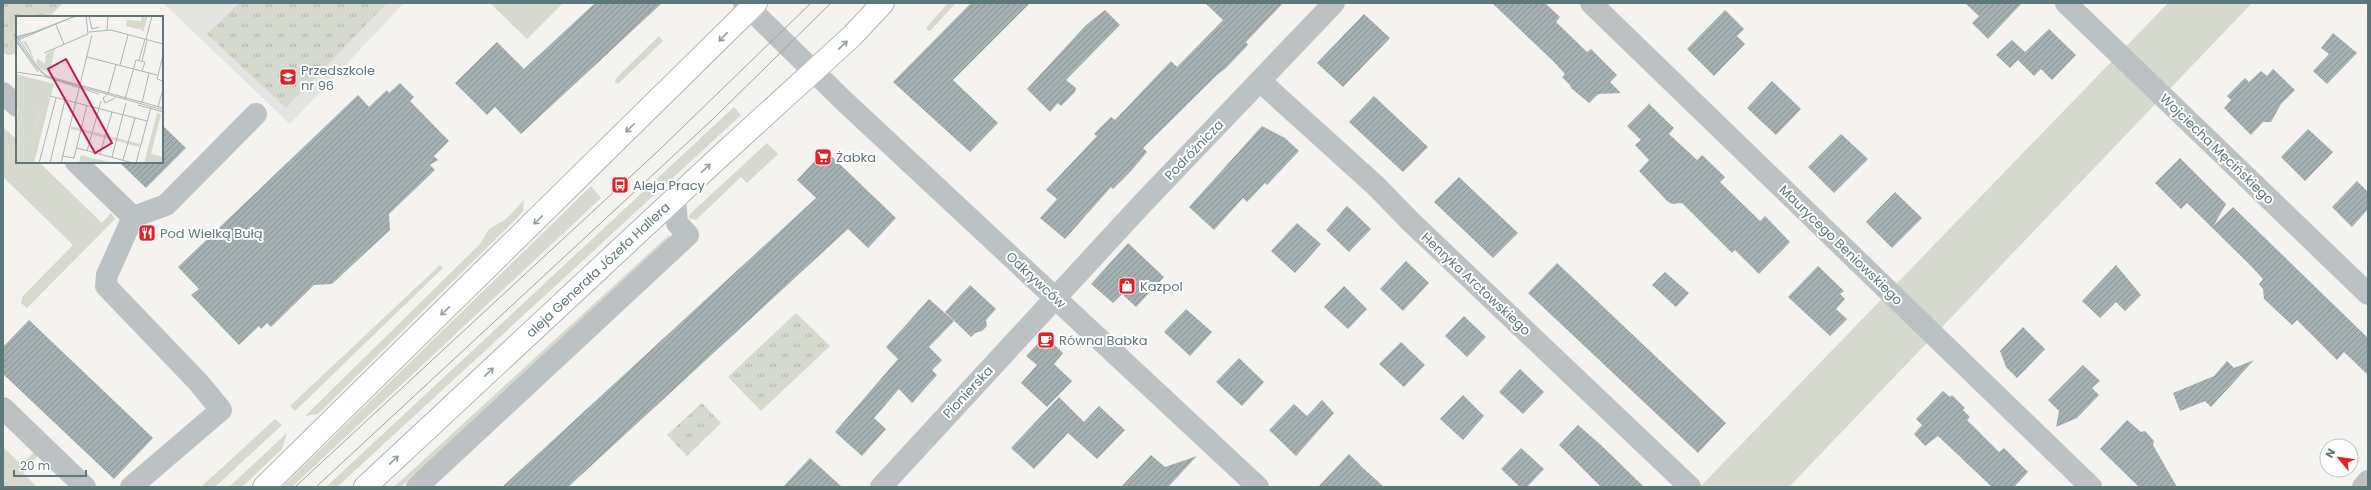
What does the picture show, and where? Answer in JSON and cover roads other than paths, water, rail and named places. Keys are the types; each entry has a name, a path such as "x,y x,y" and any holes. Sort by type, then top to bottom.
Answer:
{"main road":[{"name":"aleja Generała Józefa Hallera","path":"365,487 675,198 856,33 883,3"},
{"path":"264,487 750,5"}],"street":[{"name":"Podróżnicza","path":"1056,298 1142,204 1261,82 1334,3"},
{"name":"Maurycego Beniowskiego","path":"1591,3 2091,487"},
{"name":"Wojciecha Męcińskiego","path":"2066,3 2368,294"},
{"name":"Odkrywców","path":"750,5 814,71 1258,487"},
{"name":"Henryka Arctowskiego","path":"1261,82 1376,186 1411,222 1690,487"},
{"path":"3,93 16,105"},
{"path":"132,487 221,410 199,383 106,286 107,274 134,217 166,205 256,114"},
{"path":"77,163 134,217"},
{"path":"417,487 688,235 677,223 675,198"},
{"name":"Pionierska","path":"881,487 1056,298"},
{"path":"3,408 85,487"},
{"path":"2363,487 2368,481"}],"tram line":[{"path":"295,487 657,152 811,3"},
{"path":"316,487 713,119 831,3"}],"place":[{"name":"Przedszkole nr 96","path":"288,77"},
{"name":"Żabka","path":"823,157"},
{"name":"Aleja Pracy","path":"620,185"},
{"name":"Pod Wielką Bułą","path":"147,233"},
{"name":"Kazpol","path":"1127,286"},
{"name":"Równa Babka","path":"1046,340"}]}
